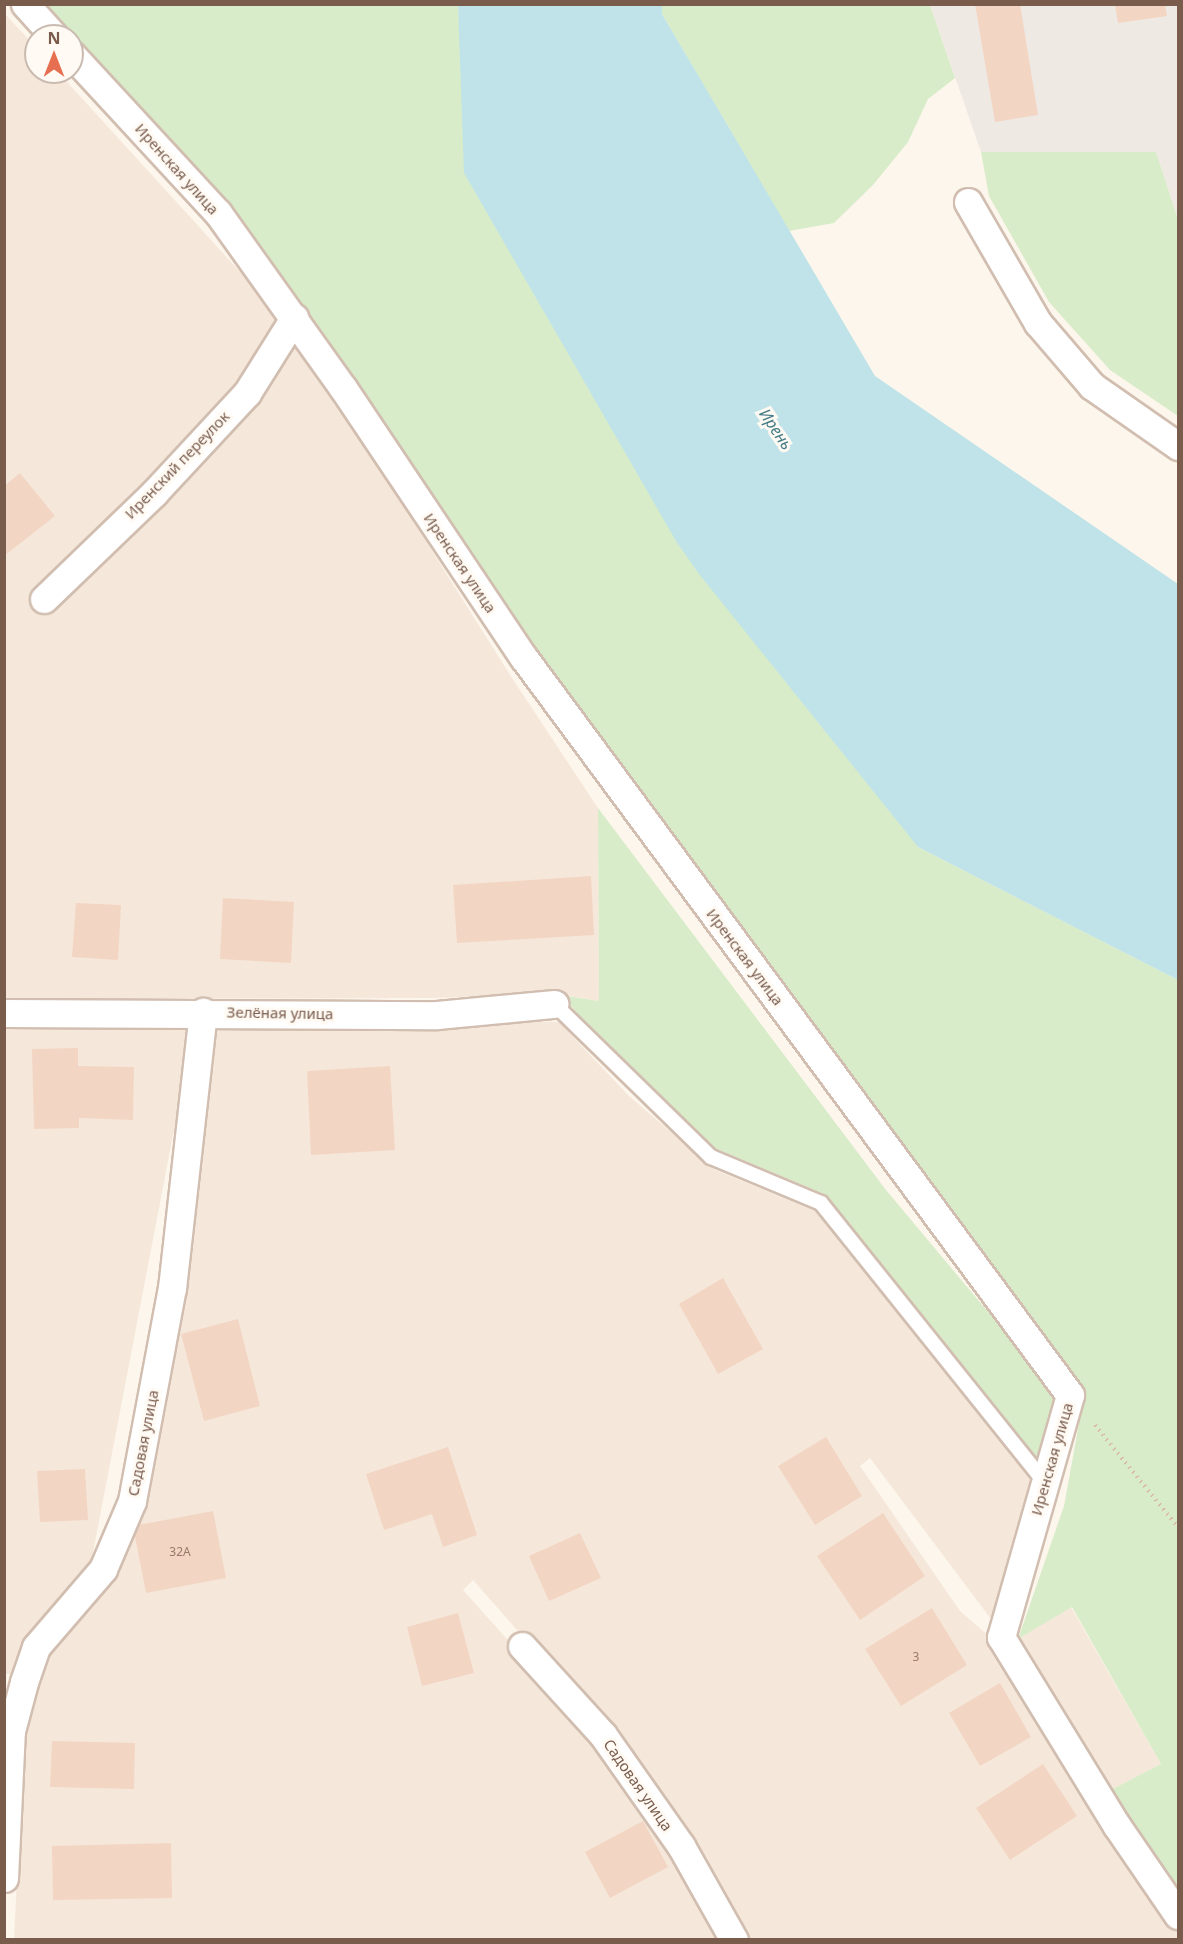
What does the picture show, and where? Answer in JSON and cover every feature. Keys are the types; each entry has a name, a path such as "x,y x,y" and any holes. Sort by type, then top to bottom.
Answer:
{"street":[{"path":"26,4 44,24"},
{"name":"Иренская улица","path":"84,68 218,213 294,318 524,658 1070,1395 1001,1637 1117,1826 1179,1915"},
{"path":"968,202 1038,323 1092,386 1179,446"},
{"name":"Иренский переулок","path":"44,599 154,493 247,393 294,318"},
{"name":"Зелёная улица","path":"4,1013 203,1012 438,1015 554,1004"},
{"name":"Садовая улица","path":"4,1878 14,1682 36,1647 103,1569 132,1501 172,1288 203,1012"},
{"name":"Садовая улица","path":"522,1646 603,1735 681,1846 734,1940"}],"lane":[{"path":"554,1004 711,1157 821,1203 1045,1483"}],"path":[{"path":"1070,1395 1179,1527"}],"shaded area":[{"path":"930,5 1178,5 1178,219 1156,152 981,152"},
{"path":"4,13 24,34 24,84 69,84 293,330 512,678 598,808 599,1001 553,993 433,998 5,999"},
{"path":"195,1020 91,1563 18,1674 5,1674 4,1023"},
{"path":"211,1021 559,1022 629,1096 715,1170 818,1212 1037,1481 997,1627 870,1458 860,1466 960,1611 998,1644 1104,1830 1178,1931 1178,1940 744,1939 599,1723 473,1580 463,1590 593,1735 676,1852 725,1939 14,1940 24,1729 52,1647 122,1561 148,1492 174,1365"},
{"path":"1071,1607 1161,1764 1099,1796 1018,1639"}],"green space":[{"path":"36,5 458,5 458,13 918,847 1178,980 1178,1921 1099,1796 1161,1764 1072,1607 1018,1639 1064,1506 1084,1396 933,1211 343,388 84,60 84,24 53,24"},
{"path":"662,5 930,5 955,78 928,99 908,142 873,185 834,223 789,231 662,14"},
{"path":"981,152 1156,152 1178,219 1178,416 1110,370 1049,302 989,196"},
{"path":"598,808 886,1190 1060,1398 1042,1471 824,1194 712,1147 637,1079 561,995 599,1001"}],"water":[{"name":"Ирень","path":"458,4 662,5 662,14 875,376 1178,584 1178,980 918,847 699,574 676,541 464,173"}],"building":[{"path":"975,4 1020,4 1038,115 995,122"},
{"path":"1115,4 1165,4 1167,16 1118,23"},
{"path":"20,473 55,516 4,556 4,486"},
{"path":"591,876 594,935 457,943 453,885"},
{"path":"223,898 294,902 291,963 220,959"},
{"path":"76,903 121,905 118,960 72,957"},
{"path":"78,1048 78,1066 134,1067 133,1120 79,1118 79,1128 34,1129 32,1049"},
{"path":"390,1066 395,1150 311,1155 307,1071"},
{"path":"723,1278 763,1349 718,1374 679,1304"},
{"path":"238,1319 260,1406 204,1421 181,1334"},
{"path":"826,1437 862,1496 815,1525 778,1466"},
{"path":"448,1447 477,1535 443,1547 432,1514 384,1530 366,1474"},
{"path":"85,1469 88,1520 40,1522 37,1471"},
{"path":"213,1511 226,1578 146,1593 133,1526"},
{"path":"883,1513 925,1576 860,1620 817,1556"},
{"path":"580,1533 601,1578 549,1601 529,1556"},
{"path":"932,1608 967,1665 901,1706 865,1649"},
{"path":"458,1613 474,1673 422,1686 407,1627"},
{"path":"1000,1683 1031,1737 980,1766 949,1713"},
{"path":"52,1741 135,1743 134,1789 50,1787"},
{"path":"1043,1764 1077,1816 1010,1860 976,1808"},
{"path":"643,1821 668,1867 610,1898 585,1852"},
{"path":"171,1843 172,1898 53,1900 52,1846"}]}
